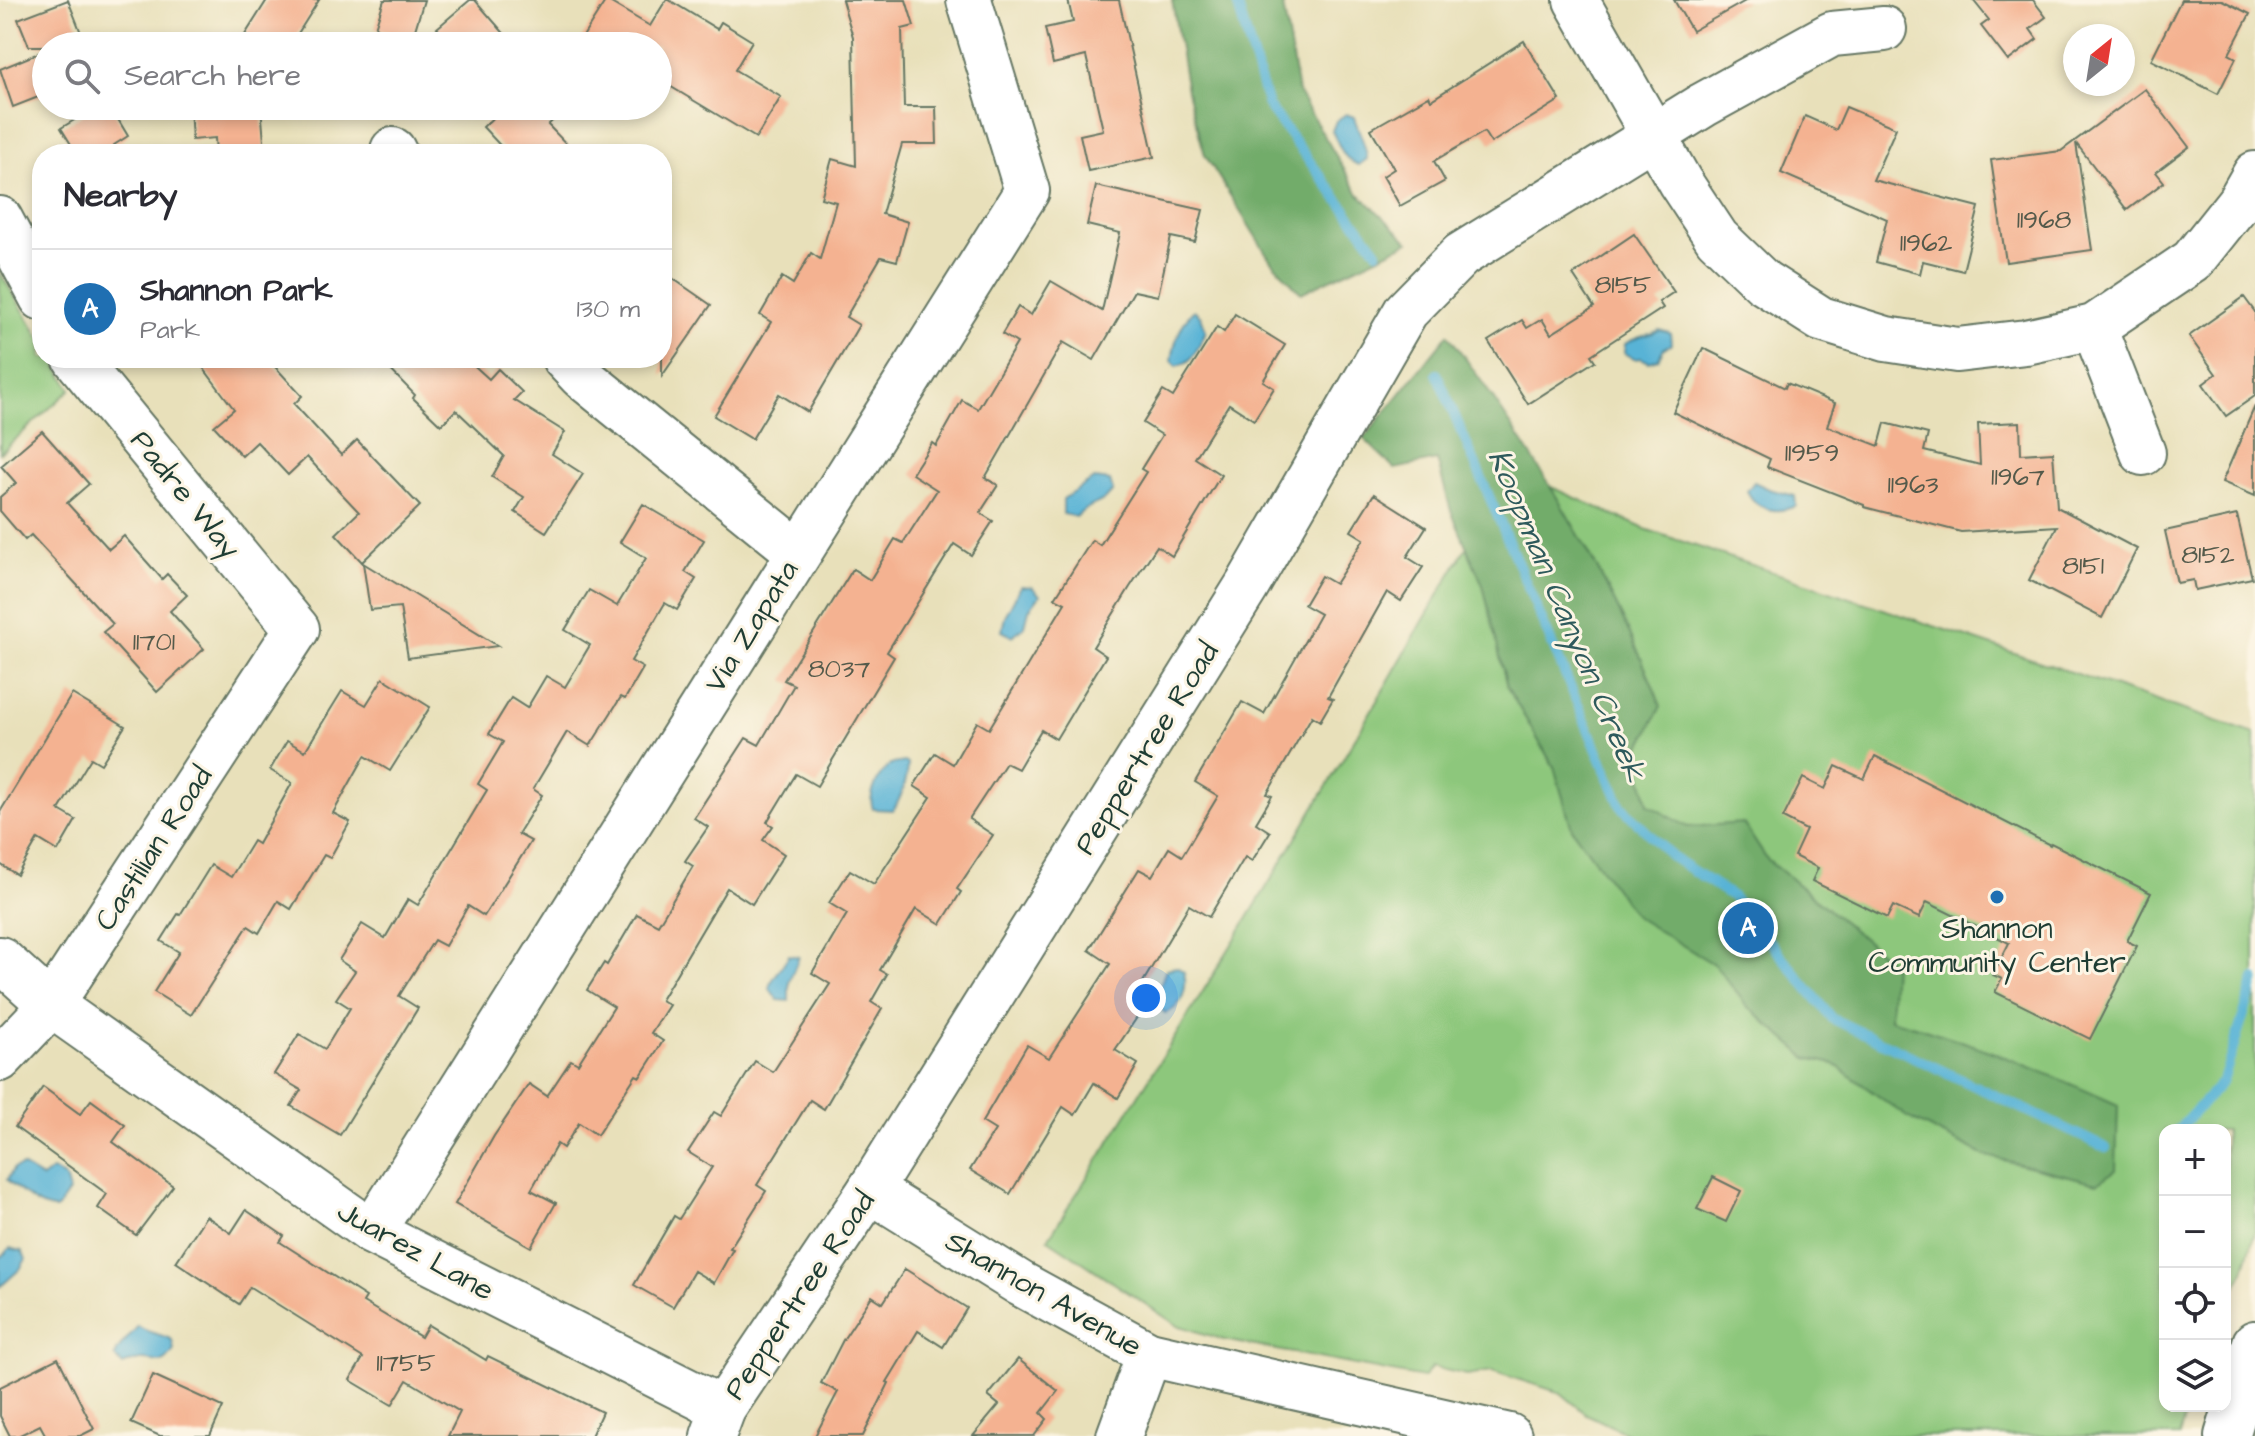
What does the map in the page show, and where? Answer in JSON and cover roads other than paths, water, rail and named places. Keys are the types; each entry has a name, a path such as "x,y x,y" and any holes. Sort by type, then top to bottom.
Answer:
{"street":[{"name":"Via Zapata","path":"372,1232 1027,191 969,0"},
{"path":"1576,0 1717,238 1763,282 1821,319 1886,339 1957,350 2026,342 2094,327 2192,261 2239,202 2255,174"},
{"name":"Peppertree Road","path":"718,1423 870,1190 1247,586 1406,311 1461,255 1654,135 1832,34 1884,29"},
{"path":"0,219 32,279"},
{"path":"2094,327 2143,453"},
{"name":"Padre Way","path":"83,368 297,629"},
{"path":"573,368 798,552"},
{"name":"Castilian Road","path":"0,1059 51,1005 297,629"},
{"name":"Juarez Lane","path":"0,959 51,1005 372,1232 718,1423"},
{"name":"Shannon Avenue","path":"870,1190 1021,1284 1149,1354 1509,1436"},
{"path":"2227,1436 2255,1343"},
{"path":"1119,1436 1149,1354"}],"water":[{"path":"1346,114 1354,117 1366,149 1367,159 1359,165 1345,156 1332,131 1336,121"},
{"path":"1194,310 1201,316 1206,331 1192,357 1177,366 1172,361 1176,340 1185,320"},
{"path":"1659,330 1670,333 1671,344 1664,348 1658,359 1649,362 1624,353 1625,344"},
{"path":"1094,479 1110,481 1113,491 1076,517 1063,514 1063,499"},
{"path":"1754,482 1795,496 1796,506 1781,510 1762,507 1747,491"},
{"path":"1021,586 1032,587 1040,595 1029,610 1025,626 1012,636 1002,631 1005,616"},
{"path":"908,764 905,782 893,810 873,809 873,791 878,779 891,765"},
{"path":"789,955 799,957 789,982 789,1001 778,1000 770,984"},
{"path":"1177,967 1184,972 1184,991 1176,1007 1165,1013 1155,1002 1166,969"},
{"path":"22,1166 42,1178 52,1170 65,1178 69,1192 57,1209 37,1203 7,1180 14,1168"},
{"path":"10,1248 22,1251 26,1259 20,1269 0,1287 0,1258"},
{"path":"138,1326 172,1340 174,1350 166,1360 141,1360 122,1365 115,1356"}],"waterway":[{"name":"Koopman Canyon Creek","path":"1236,0 1268,106 1377,251"},
{"name":"Koopman Canyon Creek","path":"1437,374 1621,806 1672,857 1733,897 1833,1019 2106,1148"},
{"name":"Koopman Canyon Creek","path":"2184,1124 2223,1081 2255,979"}],"place":[{"name":"Shannon Community Center","path":"1997,897"},
{"name":"Shannon Park","path":"1748,928"}]}
